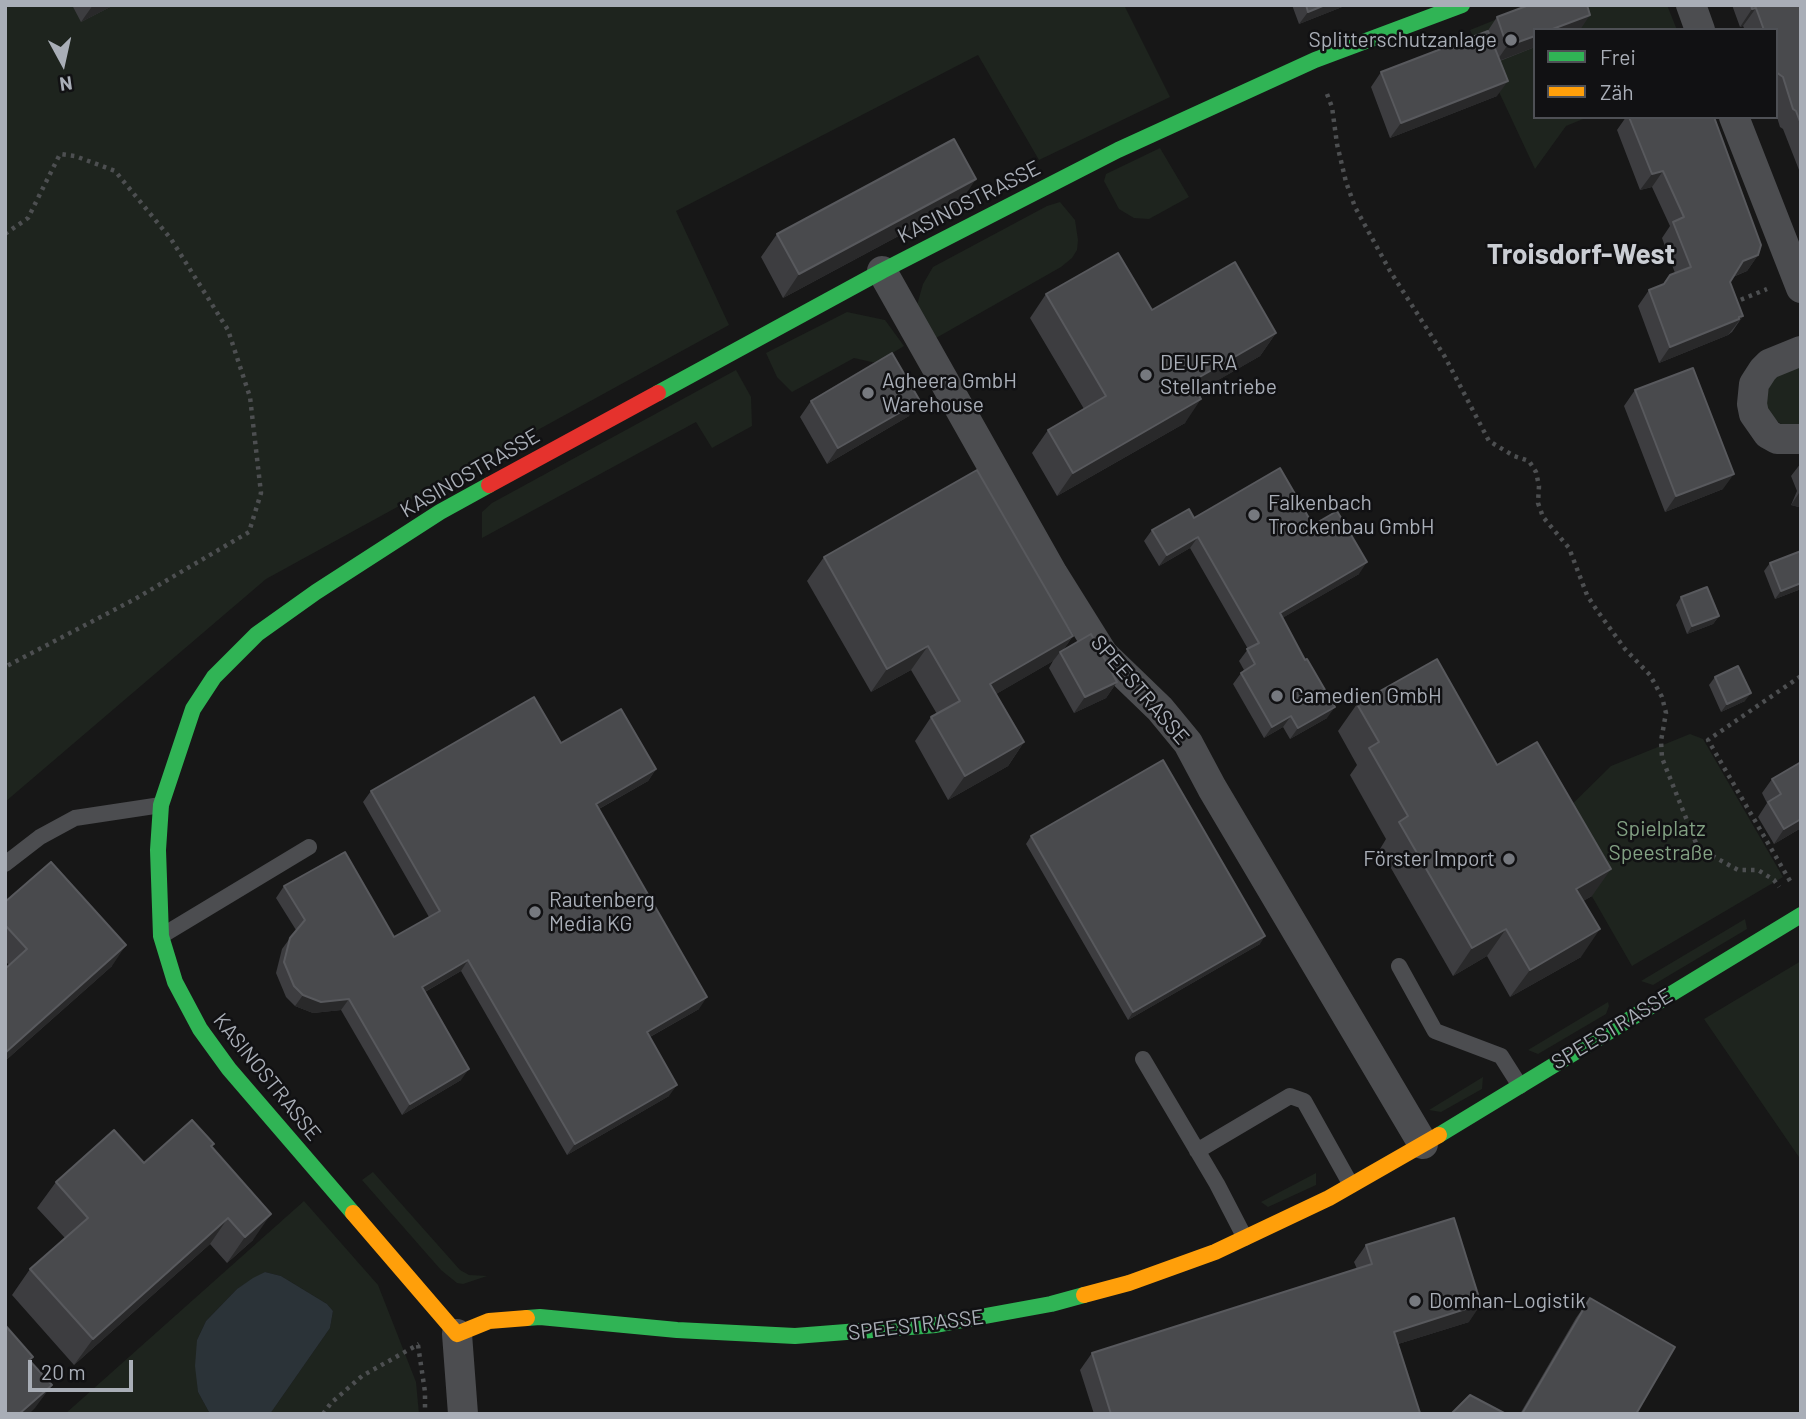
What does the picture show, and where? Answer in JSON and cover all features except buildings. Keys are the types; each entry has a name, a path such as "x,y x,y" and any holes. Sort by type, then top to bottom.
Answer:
{"street":[{"name":"KASINOSTRASSE","path":"457,1334 229,1069 200,1029 175,982 161,936 158,850 161,805 193,709 214,677 257,634 316,592 440,512 882,271 1118,150 1315,60 1462,5"},
{"path":"1690,5 1699,28"},
{"path":"1735,119 1799,282"},
{"name":"SPEESTRASSE","path":"882,271 1053,574 1103,654 1160,709 1188,743 1254,860 1423,1144"},
{"path":"1801,351 1769,364 1763,370 1754,384 1752,404 1754,414 1768,434 1777,439 1801,439"},
{"name":"SPEESTRASSE","path":"457,1334 489,1321 540,1317 677,1330 795,1336 838,1334 936,1325 1051,1304 1129,1283 1214,1252 1351,1185 1801,915"},
{"path":"457,1334 463,1414"}],"lane":[{"path":"5,864 40,837 75,818 161,805"},
{"path":"161,936 309,847"},
{"path":"1399,966 1435,1031 1501,1056 1520,1086"},
{"path":"1143,1059 1245,1238"},
{"path":"1197,1151 1290,1096 1304,1101 1351,1185"}],"path":[{"path":"1315,60 1332,107 1346,182 1355,207 1373,241 1399,287 1452,368 1489,440 1514,456 1529,461 1536,472 1538,502 1543,517 1569,548 1587,595 1596,609 1625,649 1650,675 1662,697 1666,713 1661,741 1662,758 1699,848 1738,870 1758,870 1774,880 1780,888"},
{"path":"5,234 28,218 60,154 75,156 115,171 171,239 228,330 250,397 261,493 249,532 135,599 5,667"},
{"path":"1723,307 1799,282"},
{"path":"1790,882 1708,740 1801,676"},
{"path":"323,1414 331,1403 362,1376 418,1345 457,1334"},
{"path":"418,1345 425,1392 425,1414"}],"green space":[{"path":"5,5 1124,5 1170,97 1039,160 978,55 676,211 729,325 266,579 5,802"},
{"path":"1532,5 1667,5 1676,28 1533,28 1533,119 1583,119 1566,126 1535,169 1470,30"},
{"path":"1160,148 1189,197 1149,219 1134,218 1119,209 1104,181 1106,174"},
{"path":"1060,202 1075,220 1078,240 1077,250 1072,258 1061,267 936,338 917,305 923,284 933,267 1047,206"},
{"path":"847,312 885,320 904,346 876,363 854,358 792,392 777,377 766,353"},
{"path":"1801,364 1801,427 1790,429 1773,419 1767,410 1766,394 1775,374"},
{"path":"736,370 751,397 752,426 712,448 696,422 482,538 482,512 492,503"},
{"name":"Spielplatz Speestraße","path":"1690,734 1703,739 1783,877 1632,966 1551,825 1611,766"},
{"path":"1745,919 1747,929 1653,985 1641,981"},
{"path":"1801,961 1801,1160 1704,1019"},
{"path":"1608,1002 1606,1014 1538,1054 1528,1050"},
{"path":"1483,1077 1482,1089 1441,1112 1429,1110"},
{"path":"373,1172 460,1270 469,1275 487,1276 463,1284 457,1283 441,1270 362,1180"},
{"path":"1316,1173 1316,1185 1268,1207 1261,1202"},
{"path":"304,1201 378,1285 416,1382 419,1414 270,1414 330,1328 333,1311 327,1304 281,1276 265,1272 237,1289 206,1321 197,1340 198,1392 210,1414 65,1414"}],"shaded area":[{"path":"265,1272 281,1276 327,1304 333,1311 330,1328 270,1414 210,1414 198,1392 195,1366 197,1340 206,1321 237,1289"}],"traffic: fast":[{"path":"658,393 882,271 1118,150 1315,60 1462,5"},
{"path":"353,1213 229,1069 200,1029 175,982 161,936 158,850 161,805 193,709 214,677 257,634 316,592 440,512 489,485"},
{"path":"1439,1135 1801,915"},
{"path":"527,1318 795,1336 936,1325 1051,1304 1084,1295"}],"traffic: slow":[{"path":"1084,1295 1129,1283 1215,1252 1329,1198 1439,1135"},
{"path":"353,1213 457,1334 489,1321 527,1318"}],"traffic: jam":[{"path":"489,485 658,393"}],"place":[{"name":"Splitterschutzanlage","path":"1511,40"},
{"name":"DEUFRA Stellantriebe","path":"1146,375"},
{"name":"Agheera GmbH Warehouse","path":"868,393"},
{"name":"Falkenbach Trockenbau GmbH","path":"1254,515"},
{"name":"Camedien GmbH","path":"1277,696"},
{"name":"Förster Import","path":"1509,859"},
{"name":"Rautenberg Media KG","path":"535,912"},
{"name":"Domhan-Logistik","path":"1415,1301"}],"district":[{"name":"Troisdorf-West","path":"1581,255"}]}
